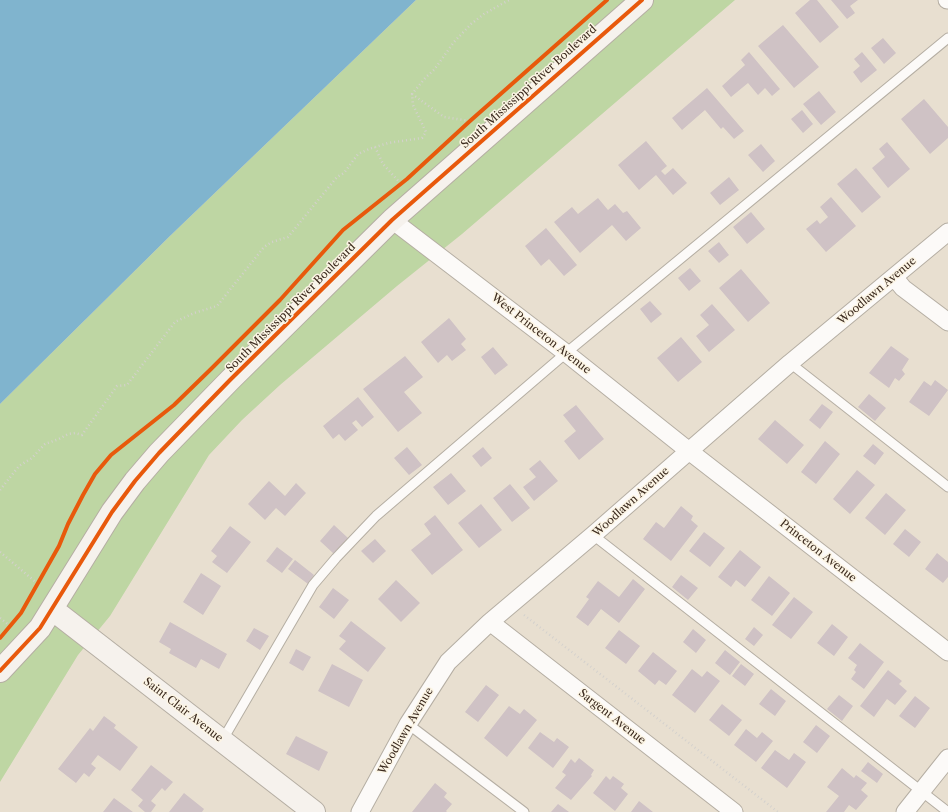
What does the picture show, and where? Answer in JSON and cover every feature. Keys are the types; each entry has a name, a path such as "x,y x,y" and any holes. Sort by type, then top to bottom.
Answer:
{"street":[{"name":"South Mississippi River Boulevard","path":"0,671 38,630 112,512 135,481 159,453 230,380 392,220 642,0"},
{"name":"West Princeton Avenue","path":"392,220 566,353 689,451"},
{"name":"Woodlawn Avenue","path":"360,812 408,724 448,662 490,622 594,535 790,363 948,232"},
{"path":"894,277 903,288 948,322"},
{"name":"Princeton Avenue","path":"689,451 948,652"},
{"name":"Saint Clair Avenue","path":"52,609 314,812"},
{"name":"Sargent Avenue","path":"490,622 734,812"},
{"path":"906,812 948,758"}],"lane":[{"path":"222,741 313,585 336,558 376,516 566,353 948,38"},
{"path":"790,363 948,487"},
{"path":"594,535 948,812"},
{"path":"408,724 524,812"}],"path":[{"path":"0,490 19,466 32,458 45,444 68,434 75,433 82,435 117,386 127,384 175,322 194,313 217,306 264,246 288,237 337,177 344,173 358,154 388,143 422,138 426,132 413,104 412,94 434,70 454,42 471,24 484,14 509,0"},
{"path":"412,94 444,117 470,121"},
{"path":"464,126 475,116"},
{"path":"375,147 383,164 399,185 407,179"},
{"path":"0,552 38,584"},
{"path":"35,590 41,579"},
{"path":"521,612 778,812"},
{"path":"0,618 10,626"},
{"path":"5,632 14,622"}],"green space":[{"path":"416,0 735,0 462,234 397,286 280,385 242,420 209,455 110,616 78,655 0,782 0,404 171,235"}],"water":[{"path":"0,0 416,0 171,235 0,404"}],"building":[{"path":"810,0 817,0 839,27 820,43 795,13"},
{"path":"831,0 858,0 850,6 855,13 847,19"},
{"path":"783,25 819,67 794,88 758,46"},
{"path":"883,38 896,53 884,64 871,48"},
{"path":"749,52 780,89 772,96 765,88 758,95 748,83 731,97 722,86 745,65 741,60"},
{"path":"862,52 877,70 861,83 853,72 860,66 854,59"},
{"path":"707,88 744,131 734,139 723,127 721,129 705,110 682,130 672,118"},
{"path":"819,91 836,112 821,125 803,104"},
{"path":"924,99 948,127 948,138 930,154 901,119"},
{"path":"802,110 813,124 803,133 791,119"},
{"path":"646,141 667,166 661,171 665,175 673,168 687,183 673,195 656,175 639,190 618,165"},
{"path":"887,142 910,169 888,188 872,168 885,157 879,149"},
{"path":"761,144 775,161 763,172 748,155"},
{"path":"856,168 881,197 862,213 837,184"},
{"path":"729,177 739,190 720,205 710,193"},
{"path":"831,197 856,226 826,252 806,229 817,220 820,224 828,217 820,207"},
{"path":"598,198 608,210 615,204 623,213 627,211 641,228 626,241 612,225 580,253 554,222 572,207 578,214"},
{"path":"751,212 765,229 747,244 733,227"},
{"path":"546,228 577,265 564,276 549,259 541,266 525,246"},
{"path":"719,242 729,255 719,263 708,251"},
{"path":"690,268 701,281 689,291 678,278"},
{"path":"741,269 770,303 748,322 719,288"},
{"path":"650,301 662,314 651,323 640,309"},
{"path":"712,304 735,330 709,352 696,336 709,325 700,315"},
{"path":"449,318 466,339 461,344 466,350 452,361 447,355 438,363 421,342"},
{"path":"681,337 702,362 678,382 657,358"},
{"path":"891,346 909,359 902,370 905,374 899,381 895,378 889,388 869,373"},
{"path":"493,347 508,365 495,375 481,357"},
{"path":"405,356 423,377 404,392 422,413 398,432 363,389"},
{"path":"935,380 948,390 929,416 909,402 924,381 931,386"},
{"path":"869,394 886,408 875,421 858,407"},
{"path":"358,397 374,417 362,427 356,420 352,423 358,430 345,441 339,434 333,439 323,426"},
{"path":"822,404 833,412 820,429 809,420"},
{"path":"576,405 604,439 579,460 564,441 576,431 563,415"},
{"path":"775,420 804,445 787,464 758,439"},
{"path":"825,441 840,454 816,484 801,472"},
{"path":"873,444 884,453 875,465 863,456"},
{"path":"407,447 422,465 409,475 394,458"},
{"path":"483,447 492,458 481,467 472,456"},
{"path":"540,460 558,481 534,501 523,487 536,477 529,469"},
{"path":"857,470 875,485 850,514 833,499"},
{"path":"451,473 466,491 448,505 433,487"},
{"path":"269,481 285,496 296,483 306,493 285,516 276,508 265,520 248,504"},
{"path":"510,484 530,508 512,522 493,498"},
{"path":"886,493 906,510 885,535 865,518"},
{"path":"481,504 502,530 479,548 458,523"},
{"path":"681,506 693,516 691,520 698,526 671,561 643,539 656,522 664,528"},
{"path":"435,515 463,550 432,575 411,550 431,534 424,524"},
{"path":"334,525 348,538 334,554 320,541"},
{"path":"230,526 251,542 227,573 212,562 217,556 211,551"},
{"path":"905,529 921,542 909,557 893,544"},
{"path":"704,532 725,548 710,567 689,551"},
{"path":"375,539 386,551 373,563 361,551"},
{"path":"277,547 293,559 282,573 266,561"},
{"path":"740,550 761,567 745,587 736,580 731,587 718,577"},
{"path":"937,553 948,562 948,577 943,583 925,569"},
{"path":"295,560 314,575 308,584 288,569"},
{"path":"201,573 221,586 203,615 183,602"},
{"path":"681,575 698,588 688,600 672,587"},
{"path":"769,576 790,593 772,616 751,600"},
{"path":"633,579 645,589 619,623 601,609 588,626 576,617 589,599 586,597 598,581 619,597"},
{"path":"396,580 420,603 401,622 378,599"},
{"path":"333,588 349,600 334,619 319,607"},
{"path":"794,597 813,612 791,639 772,625"},
{"path":"351,621 386,648 368,672 339,649 346,641 339,636"},
{"path":"170,622 227,654 219,669 201,659 196,668 169,653 171,649 159,642"},
{"path":"832,624 848,637 834,656 817,643"},
{"path":"754,627 763,635 754,646 745,639"},
{"path":"254,628 269,636 260,650 246,641"},
{"path":"693,629 706,640 696,653 683,642"},
{"path":"619,630 640,646 626,664 605,648"},
{"path":"860,643 884,662 864,689 851,679 856,672 854,670 857,665 848,658"},
{"path":"296,649 311,657 303,671 289,663"},
{"path":"725,650 740,662 730,675 715,663"},
{"path":"653,652 677,671 666,685 659,680 655,685 638,671"},
{"path":"332,664 363,680 349,707 318,691"},
{"path":"741,664 754,674 745,686 732,676"},
{"path":"692,669 702,677 707,671 720,681 695,713 672,695"},
{"path":"888,670 902,681 899,684 907,691 895,705 887,699 874,717 860,706"},
{"path":"486,685 499,695 478,722 465,712"},
{"path":"771,689 786,701 775,716 759,704"},
{"path":"839,695 853,706 842,721 827,709"},
{"path":"915,696 930,708 915,728 899,716"},
{"path":"722,704 742,720 729,736 709,720"},
{"path":"509,706 520,714 524,709 537,720 507,757 484,738"},
{"path":"104,716 116,725 114,728 138,747 120,771 98,755 91,764 96,768 89,777 84,773 76,783 58,769 90,728 93,731"},
{"path":"816,725 830,736 817,753 803,742"},
{"path":"746,729 757,738 762,732 773,741 756,762 734,745"},
{"path":"540,732 554,742 557,738 569,747 553,768 528,748"},
{"path":"296,736 328,752 319,771 286,754"},
{"path":"775,750 789,760 794,753 806,762 787,788 761,768"},
{"path":"579,758 594,770 591,775 592,776 571,800 555,788 566,775 562,772 571,759 575,763"},
{"path":"868,762 883,774 877,783 861,771"},
{"path":"151,765 173,782 165,791 162,788 151,801 156,805 151,812 145,812 138,806 143,800 131,790"},
{"path":"842,768 854,778 856,775 867,783 861,790 868,796 856,810 849,805 844,812 826,812 839,796 827,787"},
{"path":"606,776 610,780 613,776 624,784 621,788 628,794 615,811 593,793"},
{"path":"435,783 447,793 444,797 452,804 446,811 447,812 412,812"},
{"path":"184,793 204,809 202,812 169,812"},
{"path":"114,798 133,812 103,812"},
{"path":"639,801 653,812 631,812"},
{"path":"558,804 569,812 551,812"}],"cycle path":[{"path":"0,638 21,613 59,546 68,524 83,495 95,474 111,455 174,405 280,300 343,230 407,179 470,121 607,0"},
{"path":"0,671 40,628 112,512 135,481 159,453 230,380 392,220 642,0"}]}
